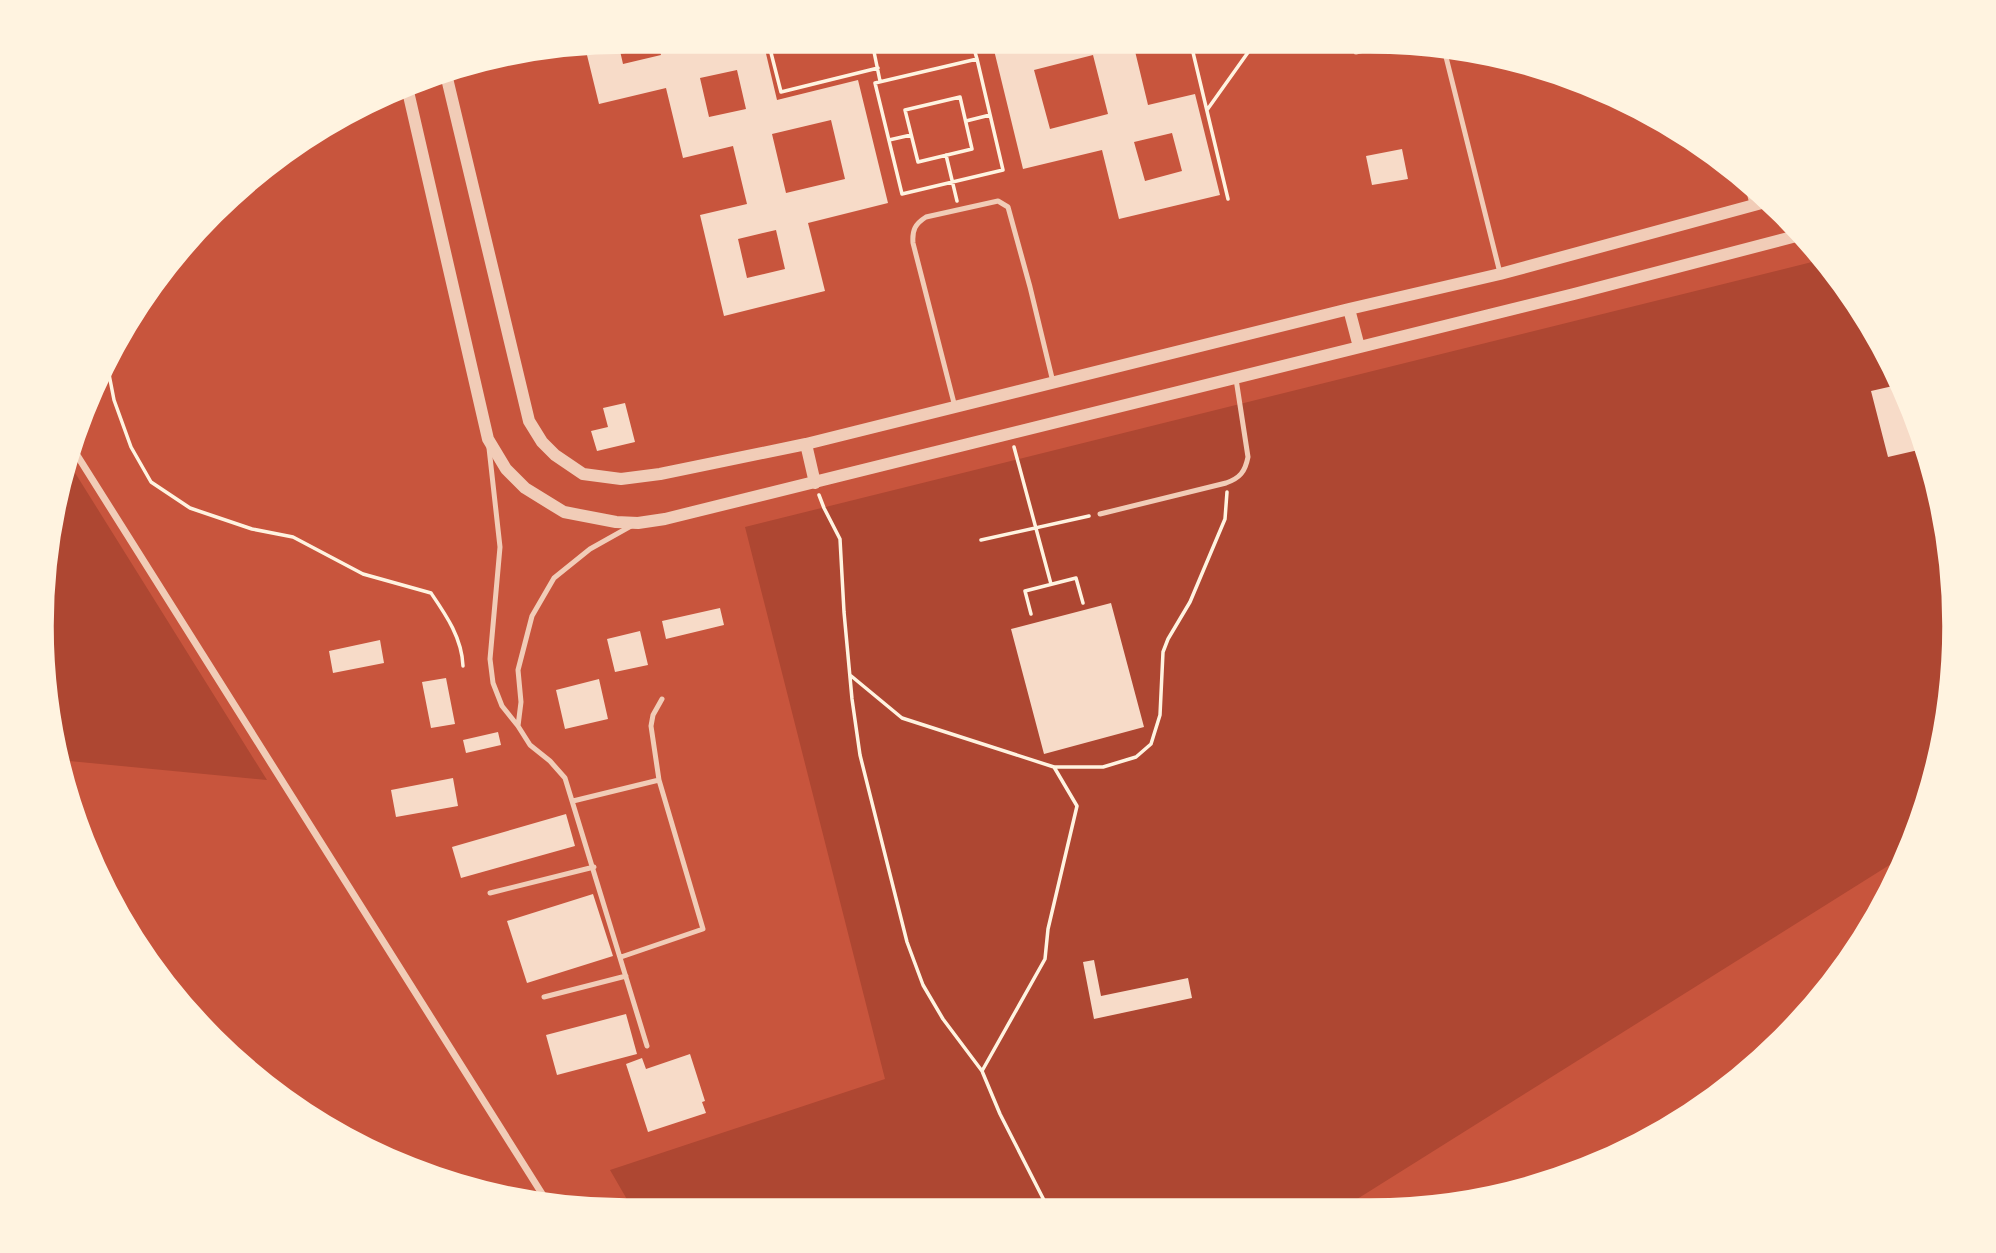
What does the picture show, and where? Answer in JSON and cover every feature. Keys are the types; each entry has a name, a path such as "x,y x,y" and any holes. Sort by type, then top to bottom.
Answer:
{"street":[{"path":"448,81 529,421 542,442 555,455 583,474 621,479 660,474 806,444 1500,274 1758,204"},
{"path":"409,95 488,439 506,469 525,488 564,512 616,522 638,523 665,519 815,483 1791,237"},
{"path":"1349,309 1359,347"},
{"path":"806,444 815,483"},
{"path":"78,457 542,1194"}],"lane":[{"path":"1446,57 1500,274"},
{"path":"1750,197 1752,206"},
{"path":"955,407 912,234 918,222 926,217 998,201 1011,211 1053,382"},
{"path":"1100,514 1237,479 1246,469 1248,457 1236,379"},
{"path":"488,439 500,547 491,659 493,683 502,706 530,745 551,761 565,778 647,1046"},
{"path":"518,726 521,702 518,670 532,616 554,578 590,549 638,523"},
{"path":"621,957 702,929 659,780 651,726 653,715 662,699"},
{"path":"573,801 659,780"},
{"path":"491,893 594,867"},
{"path":"544,997 626,976"}],"path":[{"path":"771,52 781,92 878,68"},
{"path":"874,52 881,82"},
{"path":"976,52 1003,170 902,194 876,83 977,59"},
{"path":"1193,52 1228,199"},
{"path":"1207,110 1248,52"},
{"path":"960,97 972,149 918,162 911,135 905,110 960,97"},
{"path":"966,121 990,115"},
{"path":"889,140 911,135"},
{"path":"946,155 959,210"},
{"path":"110,378 114,400 131,447 151,482 190,508 253,529 293,537 363,574 431,593 450,620 463,653 463,666"},
{"path":"1010,435 1051,584"},
{"path":"815,483 840,539 852,699 860,754 907,942 923,985 943,1018 982,1071 1000,1114 1044,1200"},
{"path":"850,675 902,718 1054,767 1103,767 1136,757 1151,744 1160,715 1163,652 1190,602 1225,519 1228,500 1226,483"},
{"path":"981,540 1100,514"},
{"path":"1031,614 1026,591 1076,578 1083,603"},
{"path":"982,1071 1045,959 1048,929 1077,806 1054,767"}],"shaded area":[{"path":"1812,262 1867,340 1900,407 1924,478 1939,552 1942,589 1944,626 1939,701 1924,775 1892,864 1356,1200 627,1200 610,1170 885,1079 745,527"},
{"path":"74,471 267,780 69,761 57,701 52,626 57,552"}],"building":[{"path":"620,52 623,64 661,55 660,52 766,52 777,100 858,80 888,203 808,223 825,291 724,316 700,215 747,204 733,146 683,158 666,88 599,104 587,54","holes":["737,70 746,109 709,117 700,78","831,120 845,179 786,193 772,134","776,230 785,269 747,278 738,239"]},
{"path":"994,52 1135,52 1148,105 1195,94 1220,195 1119,219 1102,150 1023,169","holes":["1093,55 1108,114 1050,129 1034,70","1172,133 1182,171 1145,181 1134,142"]},
{"path":"1402,149 1408,179 1372,185 1366,156"},
{"path":"1890,387 1916,451 1888,457 1871,391"},
{"path":"625,403 635,442 597,451 591,431 608,427 603,408"},
{"path":"1111,603 1144,727 1044,754 1011,629"},
{"path":"720,608 724,625 666,639 662,621"},
{"path":"640,631 648,665 615,672 607,639"},
{"path":"380,640 384,663 333,673 329,651"},
{"path":"446,678 455,724 431,728 422,682"},
{"path":"599,679 608,719 565,729 556,690"},
{"path":"498,732 501,745 466,753 463,740"},
{"path":"453,778 458,806 396,817 391,790"},
{"path":"566,814 575,846 461,878 452,847"},
{"path":"593,894 613,956 527,983 507,921"},
{"path":"1094,960 1101,996 1188,978 1192,998 1094,1019 1083,962"},
{"path":"626,1014 637,1054 557,1075 546,1035"},
{"path":"690,1054 705,1101 702,1102 706,1113 648,1132 626,1064 642,1058 646,1069"}]}
